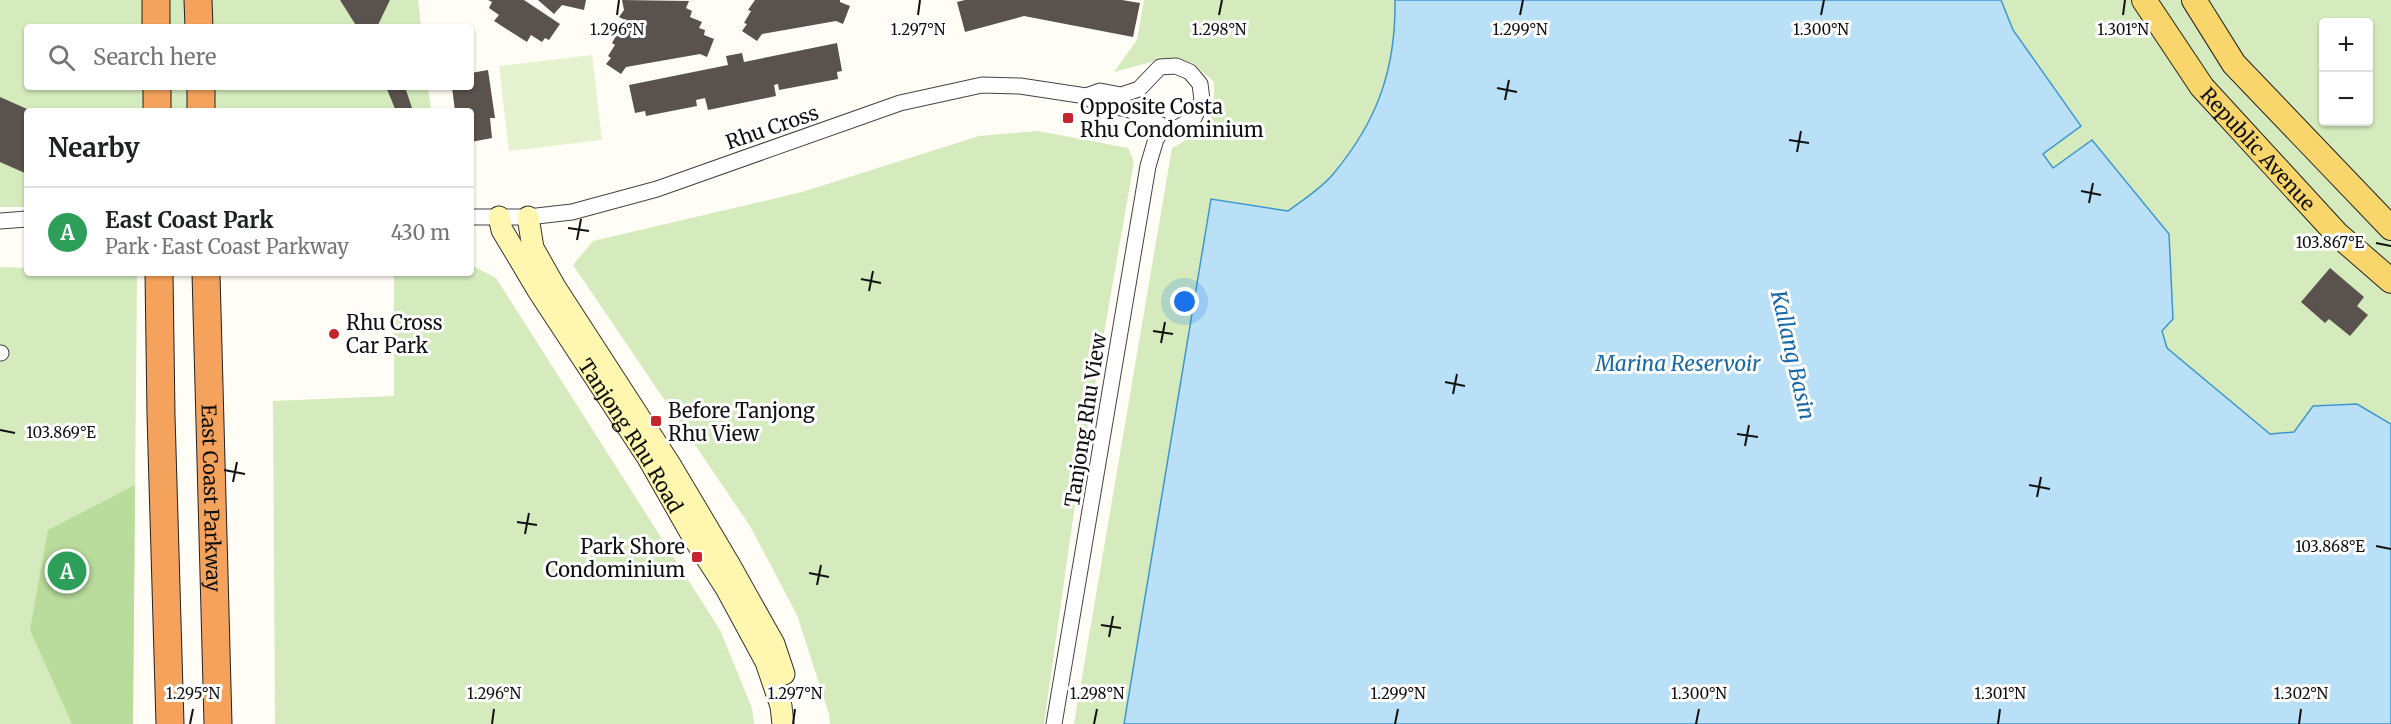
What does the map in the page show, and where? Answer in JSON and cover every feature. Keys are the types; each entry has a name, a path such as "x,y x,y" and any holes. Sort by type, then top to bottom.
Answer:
{"highway":[{"path":"156,0 156,24"},
{"path":"198,0 199,24"},
{"path":"157,90 157,108"},
{"path":"201,90 201,108"},
{"path":"159,276 160,415 170,724"},
{"name":"East Coast Parkway","path":"206,276 218,724"}],"main road":[{"name":"Republic Avenue","path":"2144,0 2202,87 2337,234 2391,281"},
{"name":"Republic Avenue","path":"2194,0 2234,63 2391,228"}],"street":[{"name":"Rhu Cross","path":"474,217 528,217 572,212 657,189 900,103 946,91 982,85 1020,86 1086,96 1100,92 1121,95 1139,89 1160,67 1176,66 1190,72 1200,84 1202,100 1194,118 1177,128 1165,127 1128,109 1097,104 1086,96"},
{"name":"Tanjong Rhu View","path":"1054,724 1148,166 1156,139 1165,127"},
{"name":"Tanjong Rhu Road","path":"528,217 533,248 555,287 670,466 774,644 796,724"},
{"name":"Tanjong Rhu Road","path":"499,218 502,230 539,292 648,458 693,537 726,588 766,662 781,706 783,724"},
{"path":"0,221 24,219"}],"green space":[{"path":"0,0 418,0 421,24 24,24 24,90 428,90 431,108 24,108 24,207 0,207"},
{"path":"1144,0 1395,0 1392,48 1388,71 1373,113 1349,153 1324,184 1289,211 1211,199 1124,724 1074,724 1172,148 1201,130 1211,117 1213,108 1214,82 1193,63 1166,58 1114,72 1137,40"},
{"path":"2001,0 2391,0 2391,424 2357,404 2313,406 2294,432 2270,434 2166,348 2092,140 2053,168 2043,154 2081,125 2013,30"},
{"path":"592,55 602,140 509,151 499,66"},
{"path":"1038,131 1128,148 1134,162 1079,476 1044,724 830,724 829,714 797,615 750,526 573,265 593,241 802,192 979,136"},
{"path":"0,267 24,268 24,276 137,276 133,724 0,724"},
{"path":"474,267 496,278 720,630 752,708 754,724 275,724 273,401 394,396 394,276 474,276"},
{"path":"135,485 133,724 72,724 30,630 48,530"}],"water":[{"name":"Marina Reservoir","path":"1395,0 2001,0 2013,30 2081,126 2043,154 2053,168 2092,140 2169,234 2173,319 2162,331 2167,348 2270,434 2294,432 2313,406 2357,404 2391,424 2391,724 1124,724 1211,199 1288,211 1312,194 1329,178 1362,133 1381,92 1392,48"}],"building":[{"path":"340,0 390,0 378,24 355,24"},
{"path":"488,0 524,0 560,24 549,40 545,38 542,42 531,35 527,42 494,21 499,15 489,8 492,2"},
{"path":"538,0 586,0 584,10 562,5 554,14"},
{"path":"622,0 689,1 686,8 692,11 690,17 702,22 699,28 705,30 704,35 714,39 707,57 700,54 626,67 621,74 606,64 611,58 608,56 615,45 612,43 625,20 619,17 624,10"},
{"path":"755,0 840,0 850,6 843,24 836,21 762,34 757,41 742,31 751,11 748,10"},
{"path":"965,0 1122,0 1140,3 1133,37 1024,16 965,32 957,2"},
{"path":"837,43 842,71 837,72 838,79 779,90 778,84 774,85 776,96 708,110 705,98 696,100 697,106 646,116 645,111 635,113 629,85 728,65 726,56 742,53 744,62"},
{"path":"488,70 495,118 490,118 492,138 474,141 474,108 455,108 452,90 474,90 474,72"},
{"path":"387,90 406,90 412,108 395,108"},
{"path":"0,97 25,108 24,173 0,162"},
{"path":"2330,268 2364,297 2357,306 2368,315 2350,336 2329,319 2325,323 2301,302"}],"place":[{"name":"Opposite Costa Rhu Condominium","path":"1068,118"},
{"name":"Rhu Cross Car Park","path":"334,334"},
{"name":"Before Tanjong Rhu View","path":"656,421"},
{"name":"Park Shore Condominium","path":"697,557"},
{"name":"East Coast Park","path":"67,571"}],"water label":[{"name":"Kallang Basin","path":"1793,355"}]}
